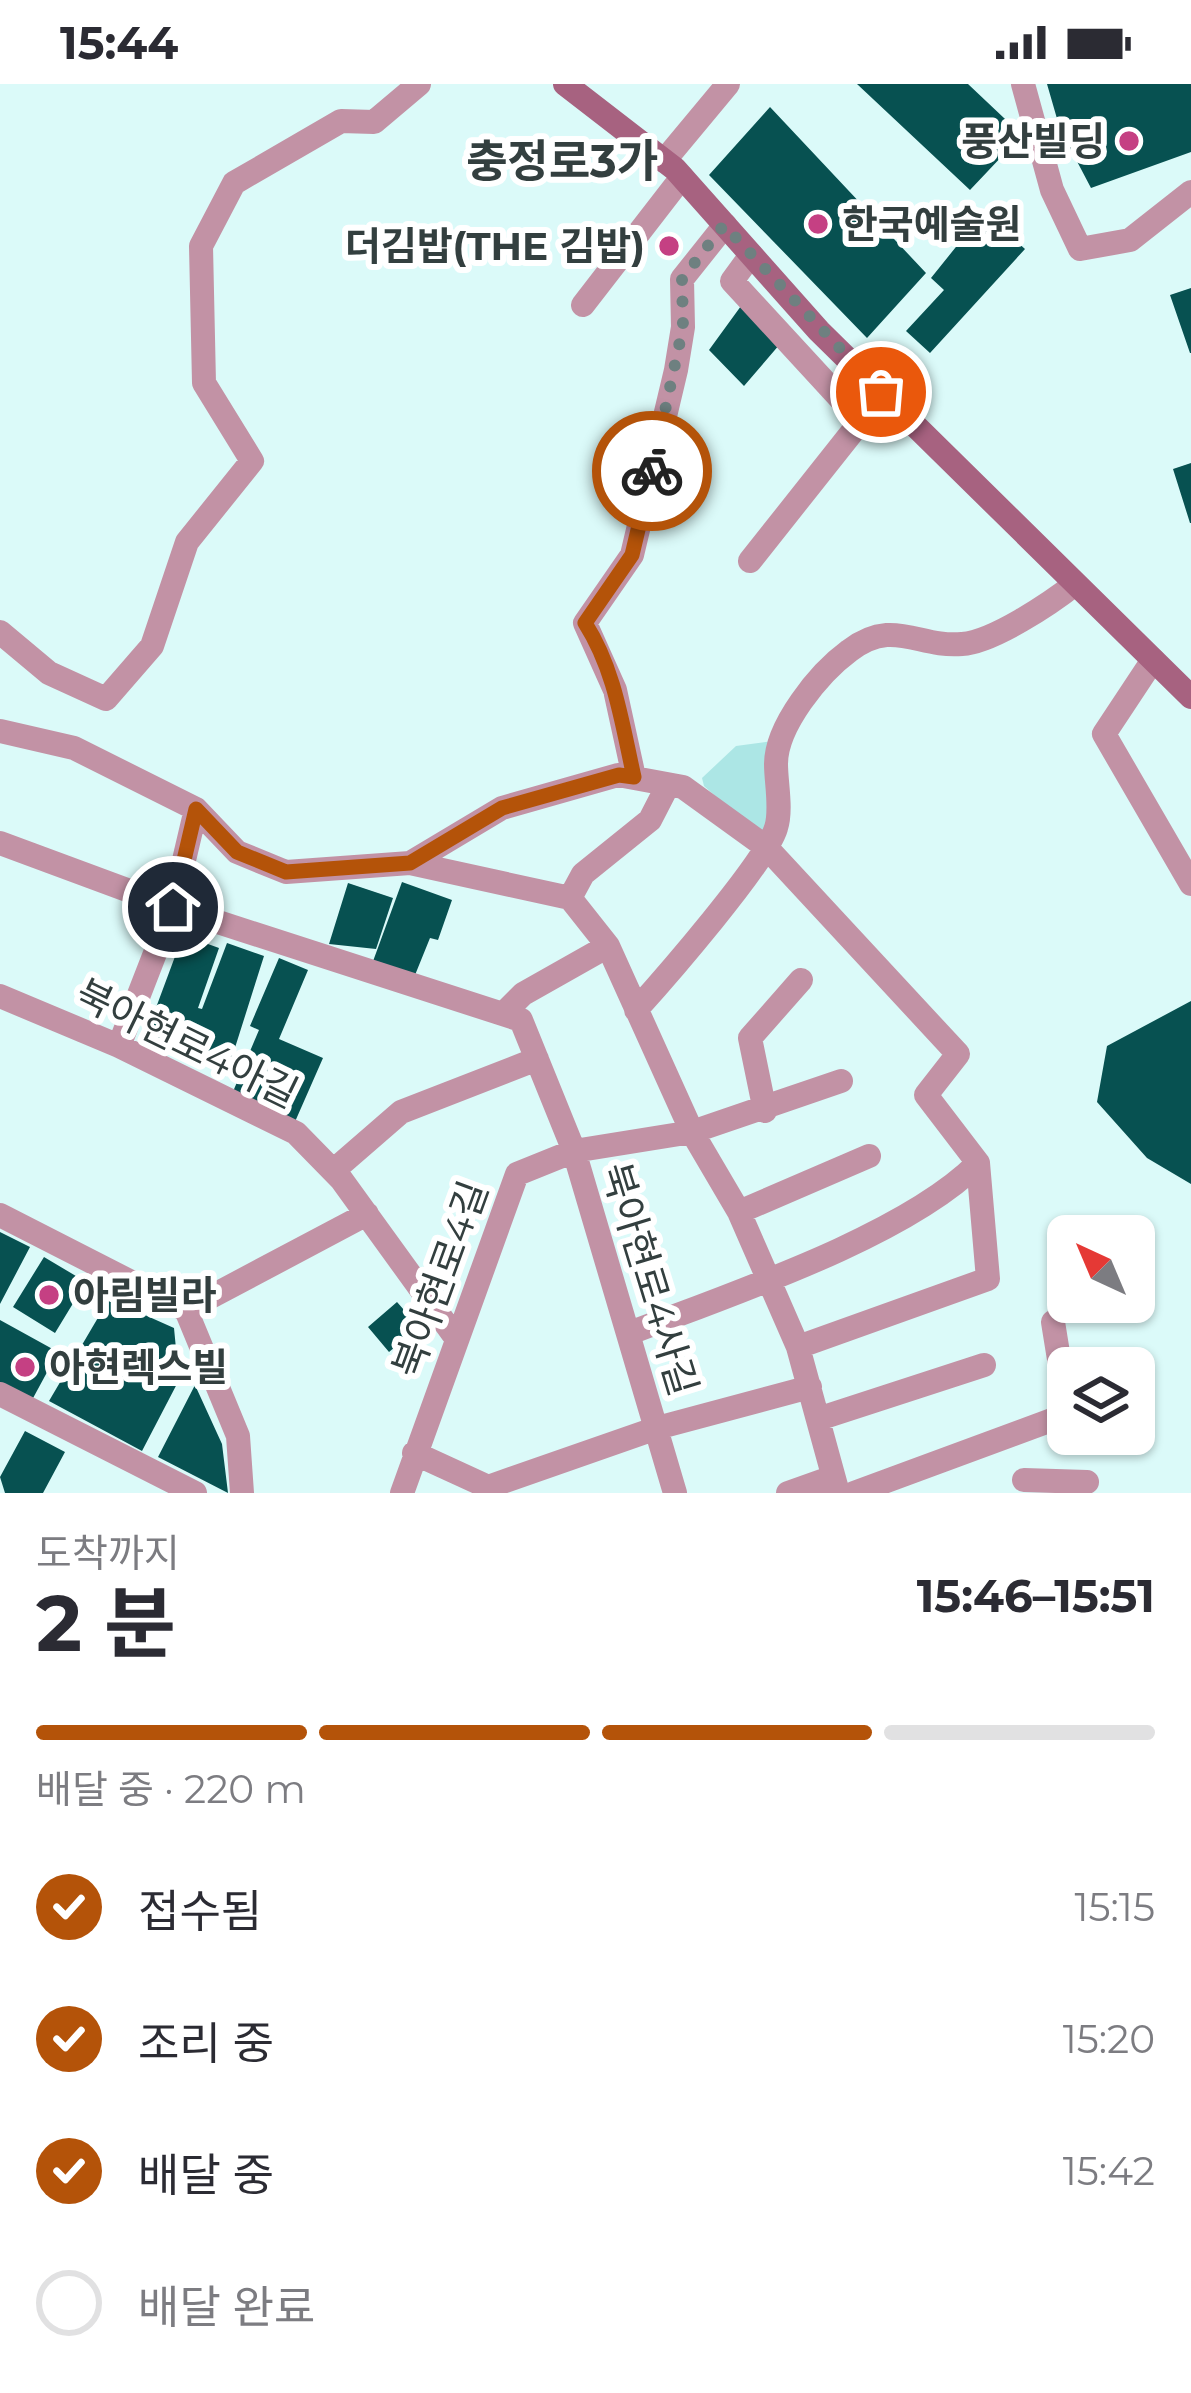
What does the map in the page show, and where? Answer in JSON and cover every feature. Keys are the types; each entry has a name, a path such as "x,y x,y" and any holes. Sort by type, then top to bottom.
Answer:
{"main road":[{"path":"565,84 673,169 818,331 1191,697"}],"street":[{"path":"0,632 49,673 106,699 152,646 187,542 252,461 204,383 201,246 234,183 341,121 374,122 419,84"},
{"path":"583,305 728,84"},
{"path":"1023,84 1052,190 1080,248 1130,240 1191,193"},
{"path":"634,777 615,690 600,647 585,623 632,555 676,370 683,327 682,279 724,225"},
{"path":"750,561 861,421 732,281 751,255"},
{"path":"636,1010 766,847 777,827 776,758 782,735 821,679 850,650 892,631 956,645 972,643 1053,602 1075,584"},
{"path":"1153,660 1104,734 1191,884"},
{"path":"0,731 74,748 196,809 237,852 286,872 410,863 570,898 608,946 692,1132 739,1212 798,1346 836,1485 788,1493"},
{"path":"410,863 502,808 619,775 683,788 766,847 958,1054 926,1095 979,1163 988,1280 798,1346"},
{"path":"570,898 583,874 650,820 668,784"},
{"path":"119,1046 173,907 196,809"},
{"path":"0,843 173,907 521,1020 574,1151"},
{"path":"505,1012 524,994 608,946"},
{"path":"765,1111 750,1038 801,980"},
{"name":"북아현로4아길","path":"0,996 119,1046 296,1133 367,1214 456,1338"},
{"path":"333,1171 401,1112 537,1059"},
{"name":"북아현로4길","path":"402,1493 517,1174 574,1151 692,1132 765,1111 841,1081"},
{"name":"북아현로4사길","path":"574,1151 675,1493"},
{"path":"739,1212 869,1156"},
{"path":"630,1333 769,1280 949,1192 979,1163"},
{"path":"186,1310 367,1214"},
{"path":"0,1215 186,1310 238,1436 242,1493"},
{"path":"818,1419 984,1365"},
{"path":"656,1429 810,1387"},
{"path":"0,1394 194,1493"},
{"path":"854,1493 1047,1422"},
{"name":"북아현로4사길","path":"489,1490 656,1429"},
{"path":"1016,1433 1025,1486 1088,1482"},
{"path":"414,1454 489,1490"}],"shaded area":[{"path":"773,741 770,829 761,837 704,786 702,778 736,746"}],"building":[{"path":"857,84 968,84 1022,135 970,190"},
{"name":"풍산빌딩","path":"1047,84 1191,84 1191,152 1091,188 1060,129"},
{"name":"한국예술원","path":"770,107 926,273 867,338 709,175"},
{"path":"984,212 1025,249 930,353 906,331 944,290 931,278"},
{"path":"1191,288 1191,353 1190,353 1170,295"},
{"path":"741,306 780,344 744,386 709,350"},
{"path":"1191,463 1191,523 1190,523 1173,469"},
{"path":"402,882 452,900 438,940 430,938 413,980 372,964"},
{"path":"348,883 393,898 376,949 329,944"},
{"path":"183,935 219,948 198,1008 202,1009 227,943 264,956 227,1073 144,1040"},
{"path":"279,958 308,970 279,1039 323,1058 294,1124 232,1094 259,1030 250,1026"},
{"path":"1191,1001 1191,1184 1147,1158 1097,1102 1107,1046"},
{"path":"0,1232 30,1247 0,1304"},
{"name":"아림빌라","path":"44,1257 86,1282 55,1333 13,1307"},
{"path":"109,1299 174,1328 179,1380 142,1451 49,1401"},
{"path":"397,1302 419,1327 389,1352 368,1327"},
{"name":"아현렉스빌","path":"0,1320 58,1352 32,1400 0,1382"},
{"path":"195,1385 222,1444 228,1493 158,1457"},
{"path":"25,1431 65,1452 43,1493 5,1493 0,1477"}],"way so far":[{"path":"652,471 683,327 682,279 724,225 818,331 881,392"}],"place":[{"name":"풍산빌딩","path":"1129,141"},
{"name":"한국예술원","path":"818,224"},
{"name":"더김밥(THE 김밥)","path":"669,246"},
{"name":"아림빌라","path":"49,1295"},
{"name":"아현렉스빌","path":"25,1367"}],"district":[{"name":"충정로3가","path":"562,160"}],"route":[{"path":"173,907 196,809 237,852 286,872 410,863 502,808 619,775 634,777 615,690 600,647 585,623 632,555 652,471"}]}
